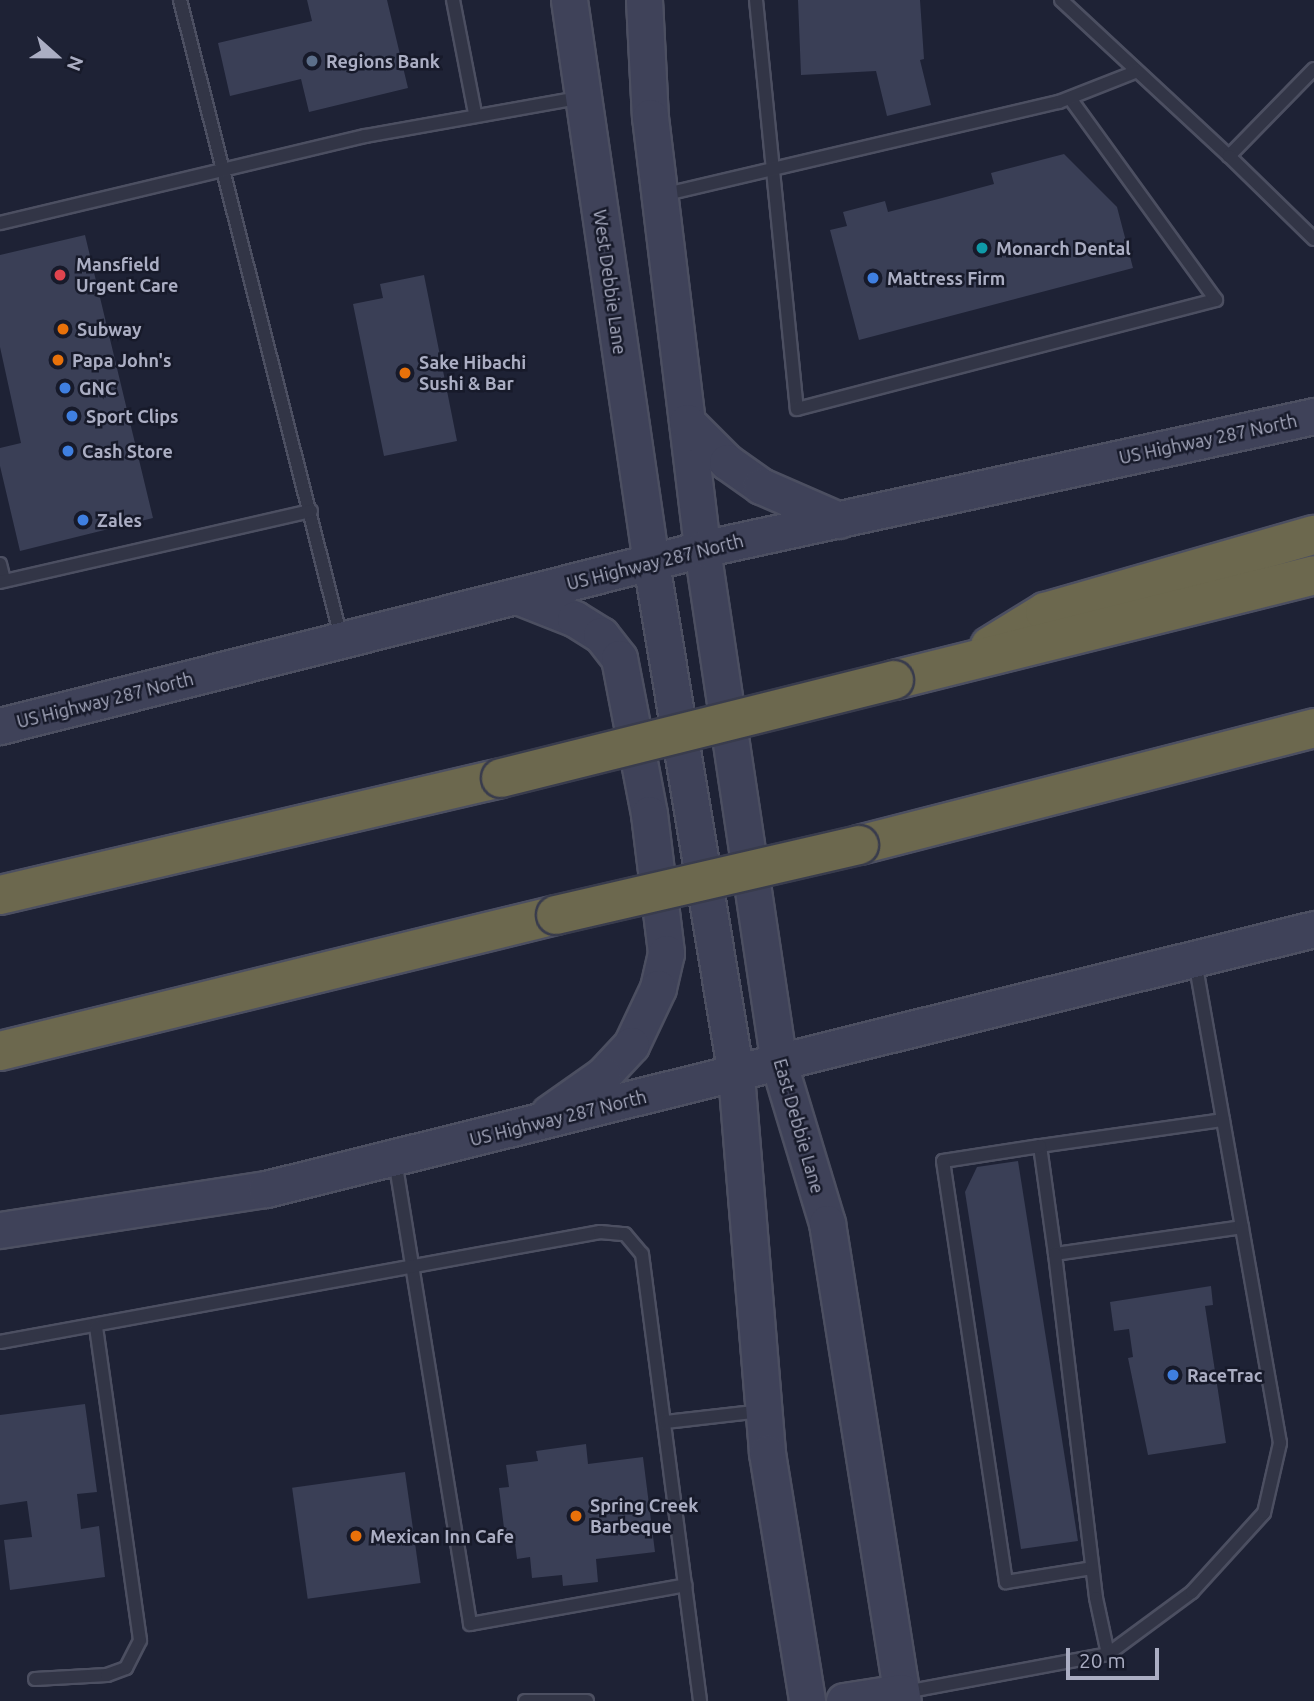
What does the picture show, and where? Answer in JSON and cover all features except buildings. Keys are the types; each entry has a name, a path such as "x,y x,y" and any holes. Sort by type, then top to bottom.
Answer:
{"highway":[{"path":"960,666 1045,612 1314,535"},
{"path":"0,895 500,778 960,666 1314,575"},
{"path":"0,1051 556,915 859,845 1314,728"},
{"path":"1222,751 1314,742"},
{"path":"0,884 80,875"}],"main road":[{"name":"West Debbie Lane","path":"569,0 652,563"},
{"path":"644,0 650,117 702,550"},
{"name":"US Highway 287 North","path":"0,726 341,638 702,550 1314,416"},
{"path":"687,422 727,462 761,486 839,520"},
{"name":"East Debbie Lane","path":"702,550 779,1064 828,1223 902,1697"},
{"path":"652,563 736,1075 765,1411 807,1701"},
{"path":"517,596 575,619 601,635 619,658 649,814 666,953 658,988 631,1045 603,1075 535,1124"},
{"name":"US Highway 287 North","path":"0,1230 266,1189 736,1075 1314,929"},
{"path":"844,1701 902,1697"}],"lane":[{"path":"180,0 312,510 341,638"},
{"path":"453,0 475,113"},
{"path":"756,0 770,168 797,409 1216,299 1070,98"},
{"path":"1060,0 1229,156 1314,239"},
{"path":"1229,156 1314,69"},
{"path":"661,195 1070,98 1135,72"},
{"path":"0,223 475,113 583,97"},
{"path":"0,564 2,581 312,510"},
{"path":"902,1697 1108,1654 1192,1592 1264,1513 1280,1443 1195,958"},
{"path":"1093,1568 1006,1582 943,1161 1223,1120"},
{"path":"1040,1146 1093,1568 1108,1654"},
{"path":"395,1158 470,1624 686,1585"},
{"path":"1055,1254 1242,1227"},
{"path":"0,1342 96,1327 600,1232 625,1234 642,1254 700,1701"},
{"path":"35,1679 107,1675 126,1668 140,1640 96,1327"},
{"path":"665,1422 765,1411"},
{"path":"525,1701 587,1701"}],"place":[{"name":"Regions Bank","path":"312,61"},
{"name":"Monarch Dental","path":"982,248"},
{"name":"Mansfield Urgent Care","path":"60,275"},
{"name":"Mattress Firm","path":"873,278"},
{"name":"Subway","path":"63,329"},
{"name":"Papa John's","path":"58,360"},
{"name":"Sake Hibachi Sushi & Bar","path":"405,373"},
{"name":"GNC","path":"65,388"},
{"name":"Sport Clips","path":"72,416"},
{"name":"Cash Store","path":"68,451"},
{"name":"Zales","path":"83,520"},
{"name":"RaceTrac","path":"1173,1375"},
{"name":"Spring Creek Barbeque","path":"576,1516"},
{"name":"Mexican Inn Cafe","path":"356,1536"}]}
